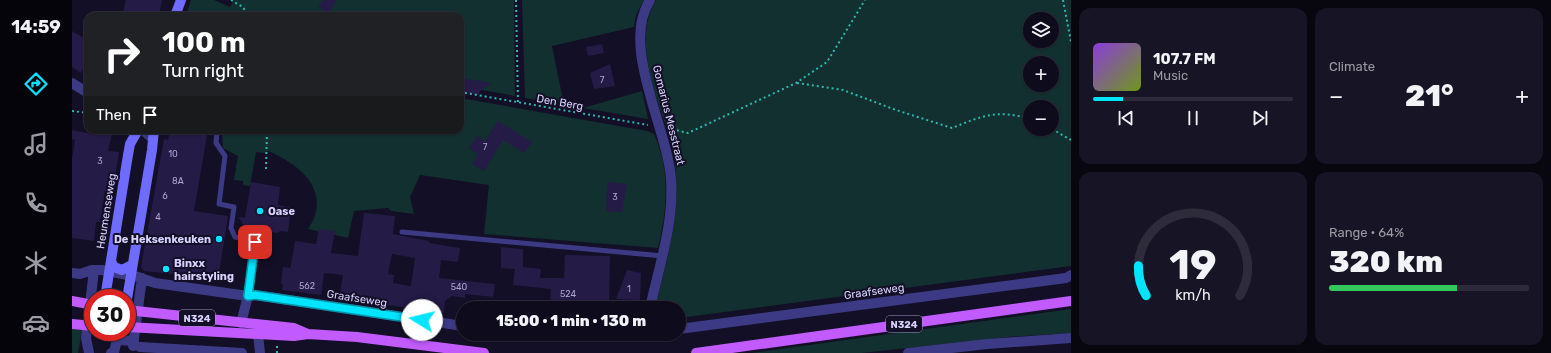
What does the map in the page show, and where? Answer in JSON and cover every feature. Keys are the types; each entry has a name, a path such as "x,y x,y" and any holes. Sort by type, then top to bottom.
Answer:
{"main road":[{"path":"72,301 84,303"},
{"name":"N324","path":"696,353 1071,302"},
{"name":"N324","path":"138,311 294,328 308,334"},
{"path":"72,324 84,325"},
{"name":"N324","path":"136,328 294,336 308,334 357,337 484,353"}],"street":[{"path":"176,12 181,0"},
{"name":"Gomarius Messtraat","path":"650,0 642,18 640,31 646,81 658,126 664,142 671,179 670,219 663,256 652,301"},
{"path":"72,83 84,90"},
{"name":"Heumenseweg","path":"106,289 128,155 136,134"},
{"path":"128,289 154,134"},
{"name":"Graafseweg","path":"72,273 80,274 110,266 131,270 142,278 167,285 248,296 255,295 456,325"},
{"path":"93,289 94,270"},
{"name":"Graafseweg","path":"686,329 1066,278 1071,275"},
{"path":"136,316 138,311 142,278"},
{"path":"240,323 248,296"},
{"path":"258,334 260,353"},
{"path":"908,353 987,344 1071,338"},
{"path":"111,353 114,352 117,340 169,351 242,353"},
{"path":"87,341 90,353"}],"lane":[{"path":"217,134 216,143 225,156 220,204 234,207 231,228 235,237 255,242 248,296"},
{"path":"402,232 663,256"}],"path":[{"path":"231,0 243,7 246,12"},
{"path":"516,0 518,102"},
{"name":"Den Berg","path":"464,93 658,126 688,133 796,83 827,62 865,0"},
{"path":"1063,0 1071,42"},
{"path":"796,83 842,90 896,110 952,128 986,114 1016,115 1023,117"},
{"path":"72,111 84,112"},
{"path":"1059,133 1071,140"},
{"path":"266,169 267,134"},
{"path":"277,345 277,353"}],"green space":[{"path":"191,0 214,0 230,7 234,0 514,0 515,96 464,87 464,12 187,12"},
{"path":"522,0 644,0 636,15 634,27 552,46 564,105 525,98"},
{"path":"656,0 1071,0 1071,266 686,317 686,301 657,301 673,230 676,180 671,145 649,70 646,51 646,33 649,16"},
{"path":"642,91 648,119 583,108"},
{"path":"464,99 647,131 654,134 663,162 665,176 666,191 664,219 658,248 484,234 489,185 420,175 410,197 414,214 391,211 388,208 354,211 348,238 308,229 315,216 317,203 315,192 310,181 292,164 268,151 265,153 256,152 250,186 243,185 243,181 234,180 238,156 223,148 222,134 464,134"},
{"path":"1071,309 1071,333 1007,337 862,353 751,353"},
{"path":"72,329 82,330 78,353 72,353"}],"building":[{"path":"126,0 162,0 160,12 123,12"},
{"path":"323,0 337,0 330,12 318,7"},
{"path":"72,31 84,38 84,68 81,73 72,67"},
{"path":"602,44 604,53 588,56 586,47"},
{"path":"610,64 615,86 594,89 590,73"},
{"path":"464,79 492,83 480,91 479,95 464,92"},
{"path":"498,121 532,142 524,153 503,140 484,171 472,164 478,154 469,148 477,136 485,141"},
{"path":"72,130 84,132 84,134 112,134 108,151 119,152 113,193 105,191 100,222 96,222 94,241 72,238 72,159 75,140 72,139"},
{"path":"169,134 207,134 194,211 228,216 218,280 189,276 185,281 182,275 144,271 141,267 164,139 168,140"},
{"path":"251,182 280,187 278,205 289,207 291,210 288,232 280,231 277,233 246,228 238,217 245,218"},
{"path":"608,182 627,184 622,212 606,211"},
{"path":"364,213 395,216 393,234 429,241 429,243 460,248 458,262 441,260 439,278 495,284 493,297 465,294 465,298 452,296 445,301 444,313 339,298 343,275 324,273 321,295 282,290 283,284 281,284 283,267 290,268 295,241 316,244 319,229 335,231 331,253 358,256","holes":["392,254 415,258 411,286 393,283 394,275 388,274"]},
{"path":"501,247 523,249 523,267 541,269 540,278 564,278 565,255 610,256 609,301 550,301 551,289 513,285 515,269 501,268"},
{"path":"627,270 641,273 640,300 616,299"}],"place":[{"name":"Oase","path":"260,211"},
{"name":"De Heksenkeuken","path":"219,239"},
{"name":"Binxx hairstyling","path":"166,269"}],"route":[{"path":"255,242 248,296 255,295 422,320"}]}
